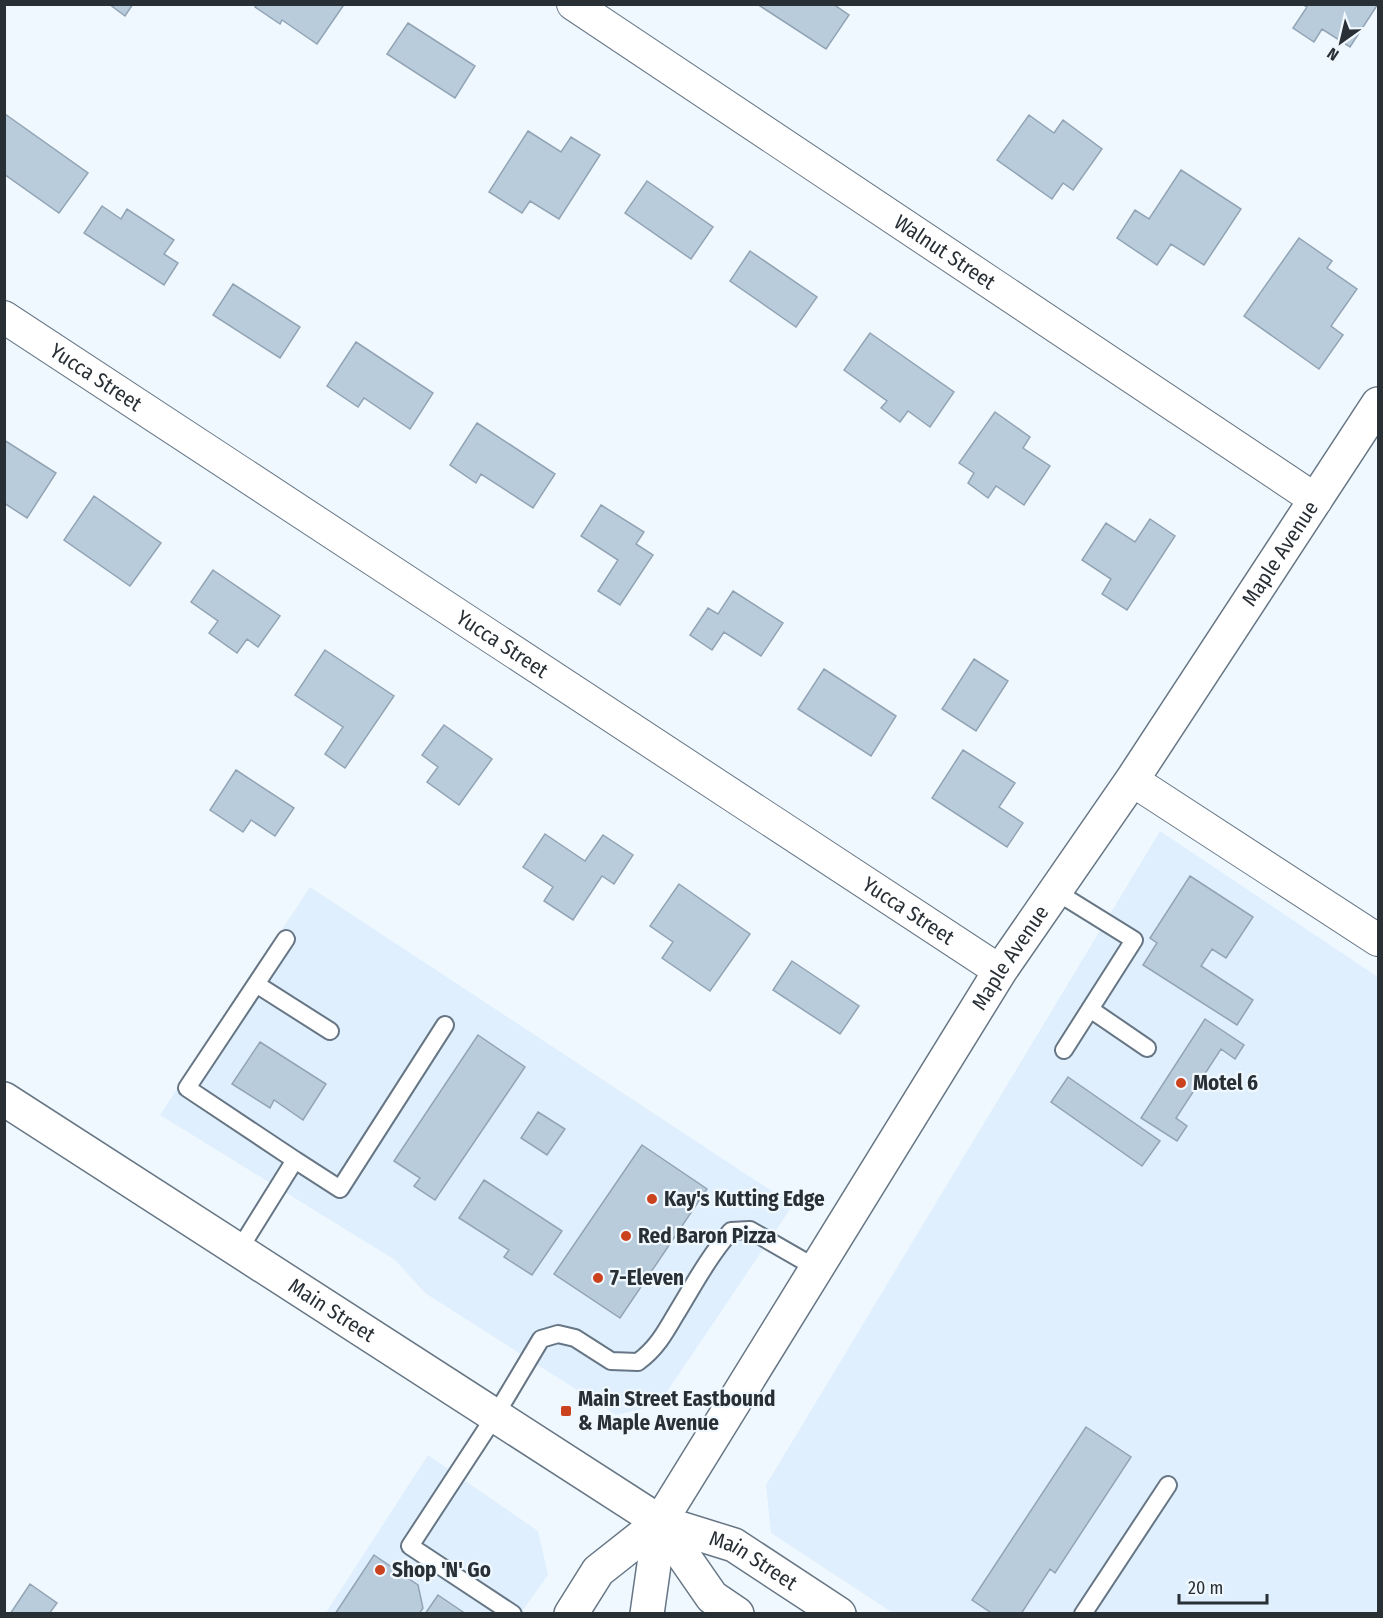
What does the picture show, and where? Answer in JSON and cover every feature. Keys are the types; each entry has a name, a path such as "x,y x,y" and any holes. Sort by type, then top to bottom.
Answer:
{"street":[{"name":"Walnut Street","path":"573,4 1316,500"},
{"name":"Yucca Street","path":"4,317 1000,971"},
{"name":"Maple Avenue","path":"570,1614 598,1570 660,1522 1000,971 1132,780 1378,404"},
{"path":"1132,780 1378,940"},
{"name":"Main Street","path":"4,1099 660,1522 734,1545 839,1614"},
{"name":"Maple Avenue","path":"647,1614 660,1522"},
{"name":"Main Street","path":"660,1522 712,1597 737,1614"}],"lane":[{"path":"1055,891 1134,940 1064,1050"},
{"path":"286,939 187,1088 340,1189 445,1024"},
{"path":"256,984 330,1031"},
{"path":"1089,1009 1148,1048"},
{"path":"239,1250 295,1160"},
{"path":"513,1614 410,1546 495,1416 541,1339 558,1334 575,1338 612,1361 638,1362 650,1353 662,1337 718,1246 731,1231 750,1230 816,1268"},
{"path":"1083,1614 1168,1485"}],"shaded area":[{"path":"1160,831 1378,977 1378,1613 893,1613 771,1533 766,1485"},
{"path":"310,887 793,1205 658,1405 616,1415 425,1293 395,1260 160,1115"},
{"path":"428,1455 538,1531 548,1575 521,1613 325,1614"}],"building":[{"path":"109,4 133,4 125,16"},
{"path":"257,4 341,4 343,6 317,44 282,20 280,24 255,7"},
{"path":"757,4 833,4 849,15 826,49"},
{"path":"1302,4 1378,4 1350,47 1322,29 1314,42 1293,28 1307,7"},
{"path":"408,23 475,66 455,98 387,54"},
{"path":"5,114 88,173 59,213 4,174"},
{"path":"1029,115 1054,133 1063,120 1102,149 1073,190 1063,183 1052,199 997,160"},
{"path":"528,131 561,152 571,137 600,155 559,219 530,201 522,213 489,192"},
{"path":"1181,170 1241,209 1204,265 1171,244 1157,265 1117,238 1135,210 1149,219"},
{"path":"647,181 713,227 691,259 625,213"},
{"path":"102,206 121,219 127,209 174,240 164,254 178,263 164,285 84,233"},
{"path":"1299,238 1332,261 1327,268 1357,289 1331,326 1343,335 1319,369 1244,316"},
{"path":"750,251 817,297 796,327 730,281"},
{"path":"233,284 300,327 280,358 213,315"},
{"path":"870,333 954,392 930,427 908,411 900,422 881,408 887,401 844,370"},
{"path":"356,342 433,393 410,429 364,398 358,407 327,386"},
{"path":"995,412 1030,437 1023,448 1050,466 1024,505 996,486 988,498 968,483 974,473 959,463"},
{"path":"477,423 555,474 533,508 481,474 476,483 450,465"},
{"path":"4,440 56,473 27,518 4,503"},
{"path":"94,496 161,543 130,586 64,540"},
{"path":"601,505 644,532 636,544 653,555 620,605 598,591 618,560 581,536"},
{"path":"1150,519 1175,536 1127,610 1102,594 1111,579 1082,560 1106,523 1135,542"},
{"path":"213,570 280,616 258,647 247,639 237,653 209,633 218,621 191,602"},
{"path":"733,591 783,623 761,656 724,632 712,650 690,635 708,608 718,614"},
{"path":"325,650 394,696 345,768 325,754 343,727 295,695"},
{"path":"974,659 1008,681 976,731 942,709"},
{"path":"824,669 896,716 871,756 798,709"},
{"path":"444,725 492,759 459,805 427,782 438,767 422,755"},
{"path":"963,750 1015,783 999,807 1023,823 1007,847 932,798"},
{"path":"236,770 294,808 275,836 251,820 243,832 210,810"},
{"path":"545,834 585,861 603,835 633,855 614,884 602,876 573,920 544,901 553,887 523,867"},
{"path":"1190,876 1253,917 1226,958 1212,949 1201,966 1253,1000 1237,1025 1143,965 1157,943 1150,938"},
{"path":"679,884 750,934 710,991 662,958 673,942 650,926"},
{"path":"792,961 859,1006 840,1034 773,990"},
{"path":"1205,1019 1244,1045 1235,1059 1221,1049 1176,1118 1187,1126 1177,1141 1141,1118"},
{"path":"478,1035 525,1067 435,1200 414,1186 420,1178 394,1161"},
{"path":"260,1042 326,1084 303,1120 274,1100 270,1108 232,1084"},
{"path":"1068,1077 1160,1141 1142,1166 1051,1102"},
{"path":"538,1112 565,1129 547,1155 521,1138"},
{"path":"642,1145 707,1189 620,1318 554,1274"},
{"path":"484,1180 562,1231 532,1275 504,1257 509,1250 459,1218"},
{"path":"1086,1427 1131,1457 1055,1573 1050,1569 1021,1614 993,1614 972,1600"},
{"name":"Shop 'N' Go","path":"374,1555 418,1585 423,1608 419,1614 335,1614"},
{"path":"30,1584 57,1603 49,1614 10,1614"},
{"path":"438,1595 466,1614 425,1614"}],"place":[{"name":"Motel 6","path":"1181,1083"},
{"name":"Kay's Kutting Edge","path":"652,1199"},
{"name":"Red Baron Pizza","path":"626,1236"},
{"name":"7-Eleven","path":"598,1278"},
{"name":"Main Street Eastbound & Maple Avenue","path":"566,1411"},
{"name":"Shop 'N' Go","path":"380,1570"}]}
